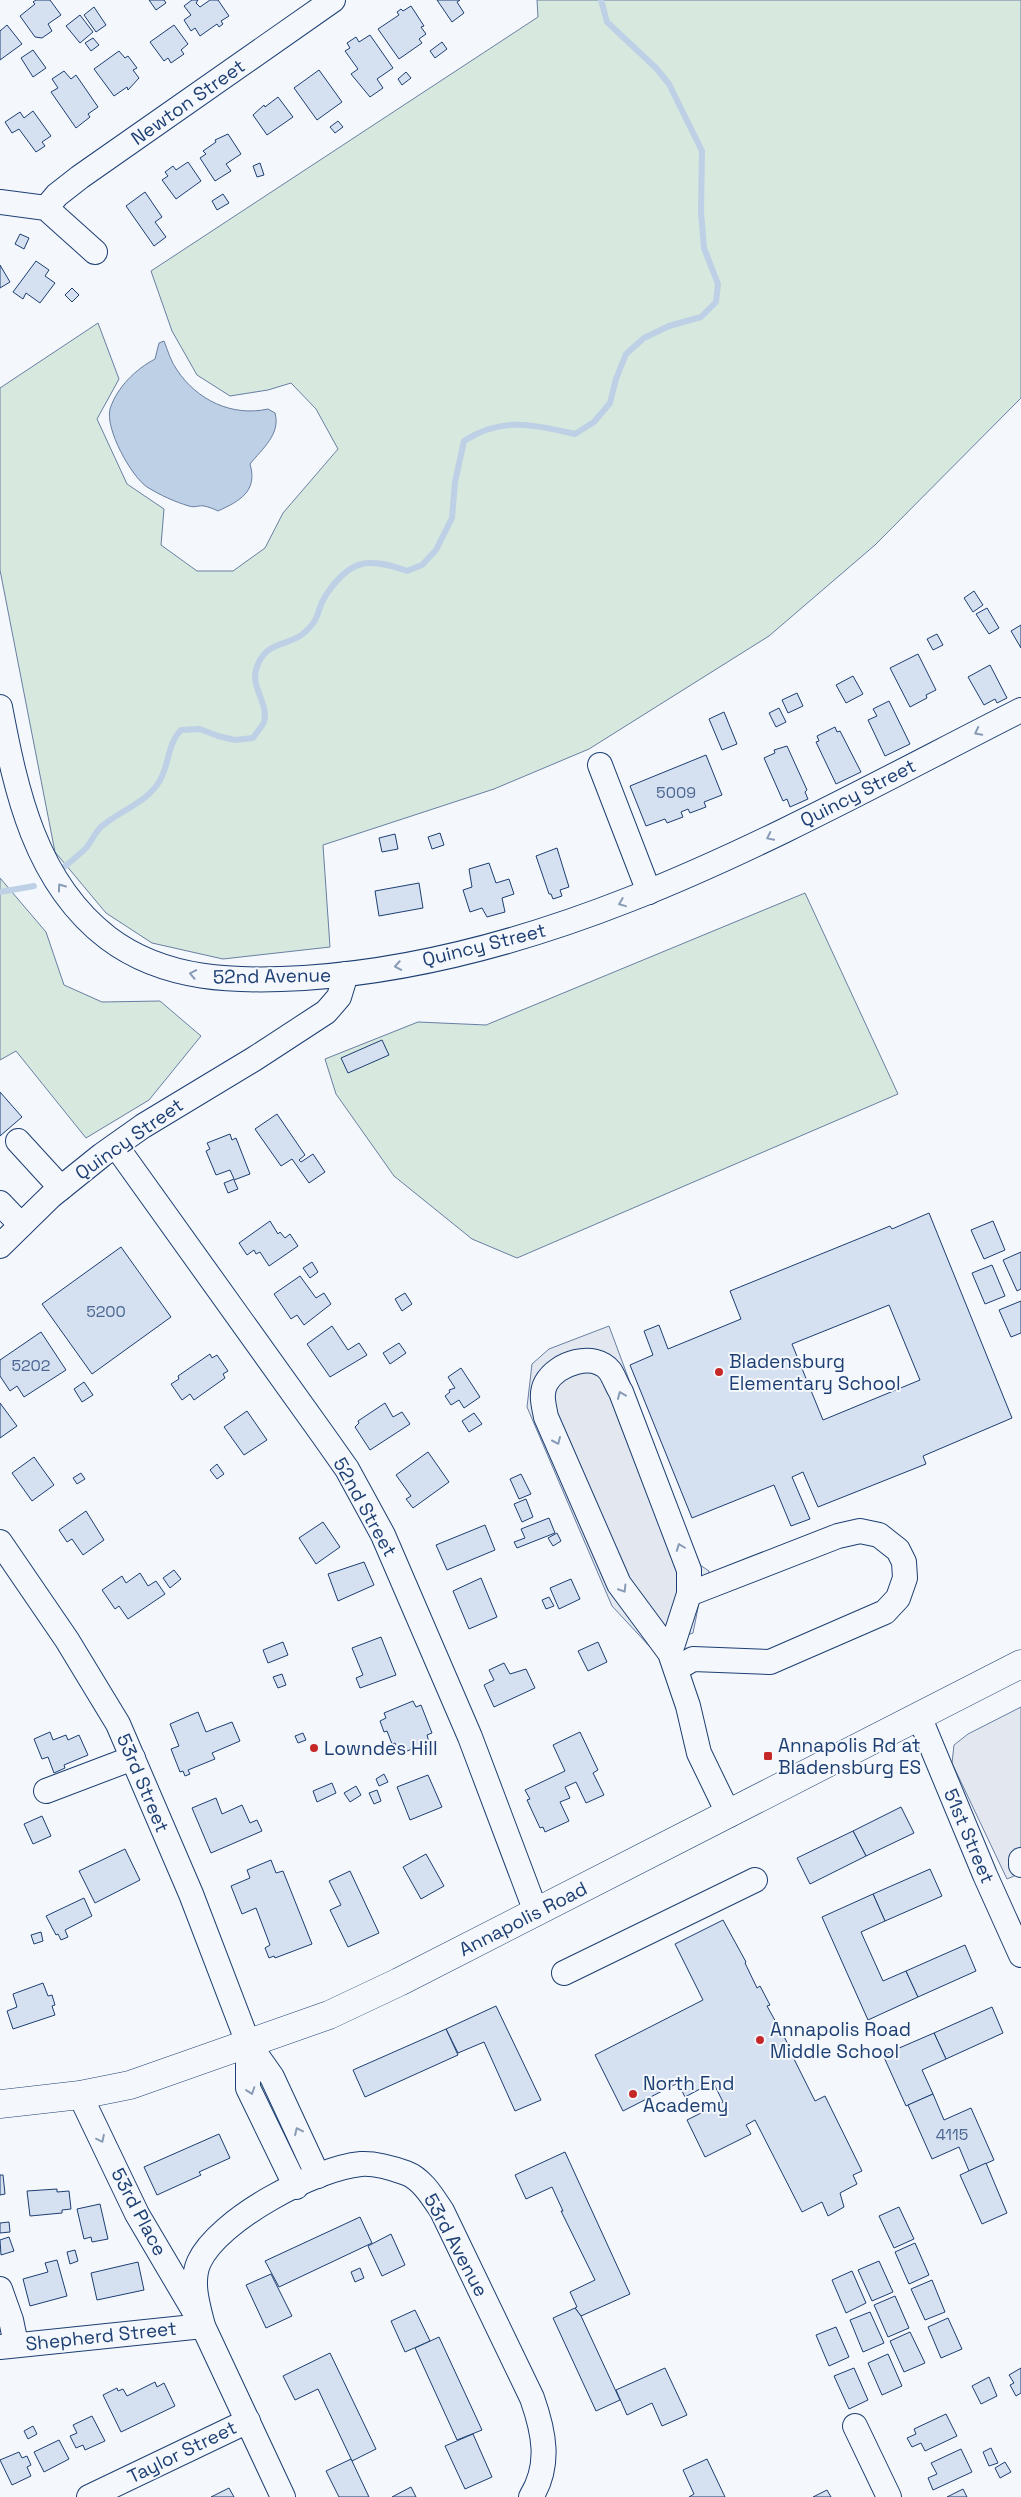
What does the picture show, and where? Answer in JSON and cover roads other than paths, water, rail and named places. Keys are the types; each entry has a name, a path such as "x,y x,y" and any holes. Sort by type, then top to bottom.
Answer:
{"main road":[{"name":"Annapolis Road","path":"0,2104 80,2096 130,2085 329,2014 728,1815 1021,1664"}],"street":[{"name":"Newton Street","path":"46,208 57,195 80,177 333,0"},
{"path":"0,202 46,208 95,252"},
{"name":"52nd Avenue","path":"0,707 9,797 55,878 92,924 123,948 162,966 206,977 259,980 346,974"},
{"name":"Quincy Street","path":"0,1246 61,1188 143,1126 316,1020 339,998 346,974 408,964 515,939 583,918 649,892 795,825 1021,710"},
{"path":"600,765 649,892"},
{"path":"18,1141 61,1188"},
{"name":"52nd Street","path":"116,1146 324,1435 384,1535 470,1736 536,1912"},
{"path":"0,1203 21,1225"},
{"path":"673,1661 689,1594 689,1570 610,1370 595,1361 579,1361 560,1369 546,1382 542,1397 546,1418 619,1584 673,1661 699,1753 728,1815"},
{"path":"673,1661 693,1659 770,1662 851,1628 885,1612 898,1598 905,1578 904,1562 898,1550 888,1540 879,1535 860,1531 838,1536 689,1594"},
{"name":"53rd Street","path":"0,1542 76,1655 118,1724 191,1894 248,2043"},
{"name":"51st Street","path":"919,1716 977,1857 1021,1955"},
{"path":"46,1791 133,1758"},
{"path":"1021,1860 1021,1865"},
{"path":"564,1973 755,1880"},
{"path":"248,2043 272,2077 318,2176"},
{"path":"248,2043 248,2088 296,2187"},
{"name":"53rd Place","path":"80,2096 138,2214 202,2326 283,2497"},
{"name":"53rd Avenue","path":"318,2176 362,2164 383,2166 408,2173 427,2188 442,2211 532,2398 543,2429 545,2456 538,2486 530,2497"},
{"name":"53rd Place","path":"202,2326 196,2298 195,2278 198,2263 207,2248 234,2220 318,2176"},
{"path":"0,2289 11,2320 8,2345"},
{"name":"Shepherd Street","path":"8,2345 202,2326"},
{"name":"Taylor Street","path":"90,2497 248,2421"},
{"path":"855,2426 889,2497"}],"water":[{"path":"164,341 177,370 185,381 205,398 229,408 255,411 268,409 275,413 276,421 273,434 265,447 250,464 252,473 249,488 240,499 218,511 204,506 193,507 184,504 147,487 127,463 111,428 110,409 117,393 134,373 155,359 159,343"}],"waterway":[{"path":"63,868 86,848 102,826 145,797 157,785 176,736 181,730 200,729 235,740 253,738 263,724 265,715 255,677 260,660 270,649 298,637 310,627 326,595 343,574 361,564 381,564 407,571 422,565 436,550 452,518 455,482 464,441 478,433 505,425 531,426 575,434 594,422 610,403 616,379 626,354 644,338 669,326 701,317 716,302 718,284 704,248 701,212 702,151 669,84 656,68 607,22 601,0"},
{"path":"0,892 34,886"}],"place":[{"name":"Bladensburg Elementary School","path":"719,1372"},
{"name":"Lowndes Hill","path":"314,1748"},
{"name":"Annapolis Rd at Bladensburg ES","path":"768,1756"},
{"name":"Annapolis Road Middle School","path":"760,2040"},
{"name":"North End Academy","path":"633,2094"}]}
